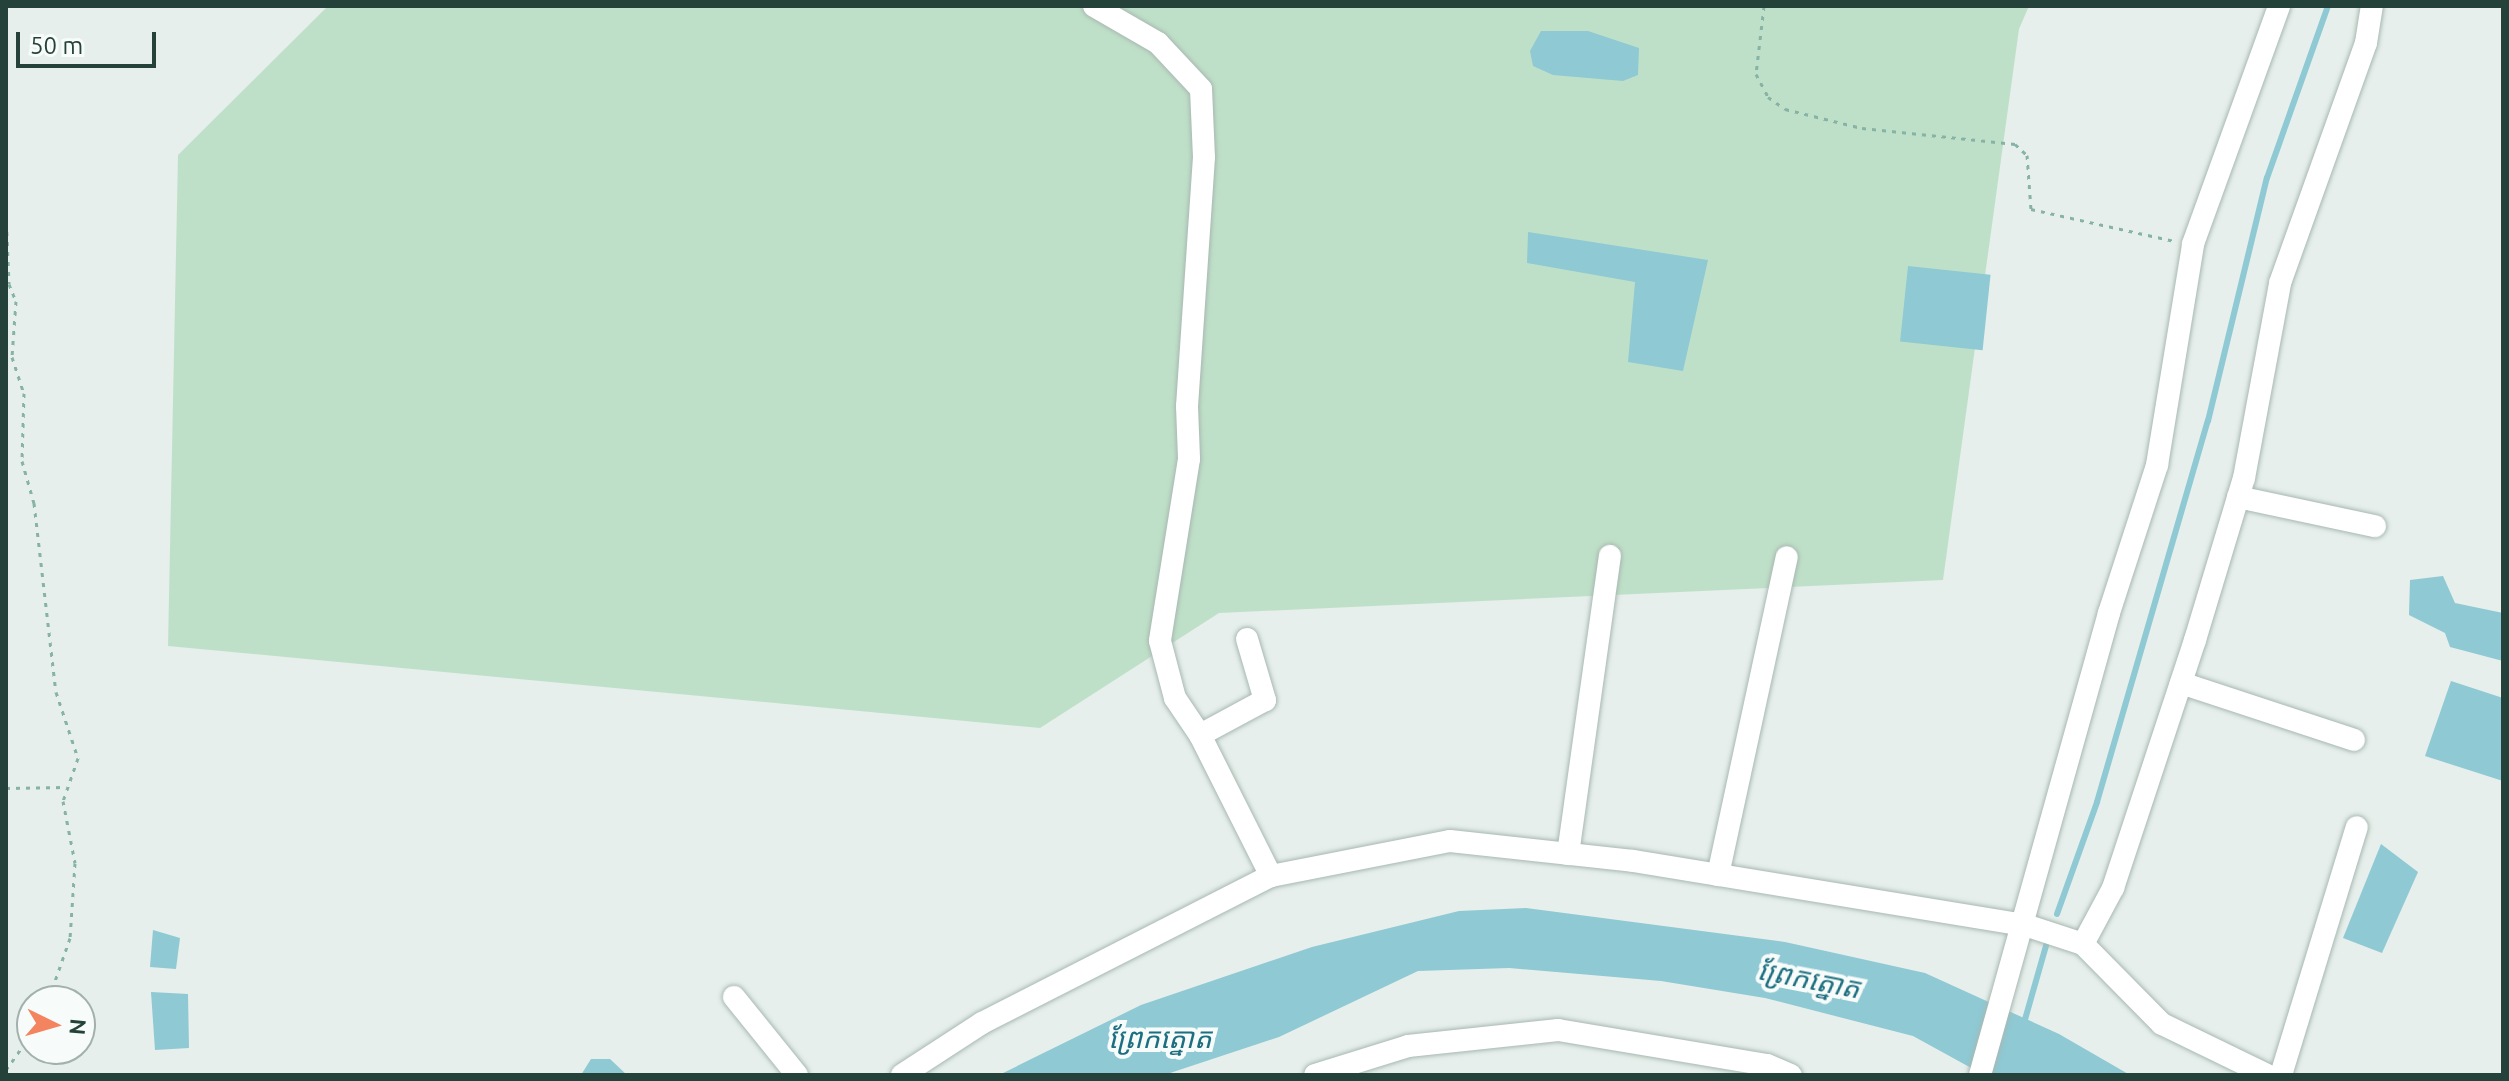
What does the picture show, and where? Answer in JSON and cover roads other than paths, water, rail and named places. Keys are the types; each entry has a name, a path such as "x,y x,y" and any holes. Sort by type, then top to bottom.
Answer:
{"street":[{"path":"1094,6 1158,43 1201,89 1204,157 1187,406 1189,459 1160,641 1175,698 1200,735 1271,876"},
{"path":"1980,1075 2025,925 2109,613 2157,465 2193,244 2279,6"},
{"path":"2083,944 2113,888 2181,683 2238,497 2280,283 2366,43 2372,6"},
{"path":"2238,497 2375,526"},
{"path":"1568,854 1610,556"},
{"path":"1718,875 1787,557"},
{"path":"1200,735 1265,700 1247,639"},
{"path":"2181,683 2354,740"},
{"path":"2281,1075 2357,827"},
{"path":"902,1075 982,1023 1271,876 1450,841 1718,875 2025,925 2083,944 2162,1024 2267,1075"},
{"path":"734,997 797,1075"},
{"path":"1326,1073 1408,1046 1558,1030 1710,1054 1791,1075"}],"water":[{"path":"1541,31 1588,31 1639,48 1638,75 1623,81 1553,75 1533,66 1530,51"},
{"path":"1528,232 1708,260 1683,371 1628,362 1635,282 1527,263"},
{"path":"1908,266 1991,275 1983,350 1900,342"},
{"path":"2443,576 2455,603 2503,613 2503,661 2450,647 2445,633 2409,615 2410,580"},
{"path":"2451,681 2503,698 2503,781 2425,756"},
{"path":"2381,844 2418,872 2382,953 2343,938"},
{"name":"ព្រែកត្នោត","path":"1526,908 1785,942 1925,973 2059,1034 2130,1075 1984,1075 1913,1036 1765,998 1661,981 1509,968 1418,971 1279,1037 1164,1075 999,1075 1141,1005 1312,947 1459,911"},
{"path":"153,930 180,938 176,969 150,967"},
{"path":"151,992 188,994 189,1048 155,1050"},
{"path":"591,1059 610,1059 627,1075 581,1075"}],"waterway":[{"path":"2057,914 2097,802 2208,421 2267,178 2328,6"},
{"path":"2024,1023 2047,942"}]}
